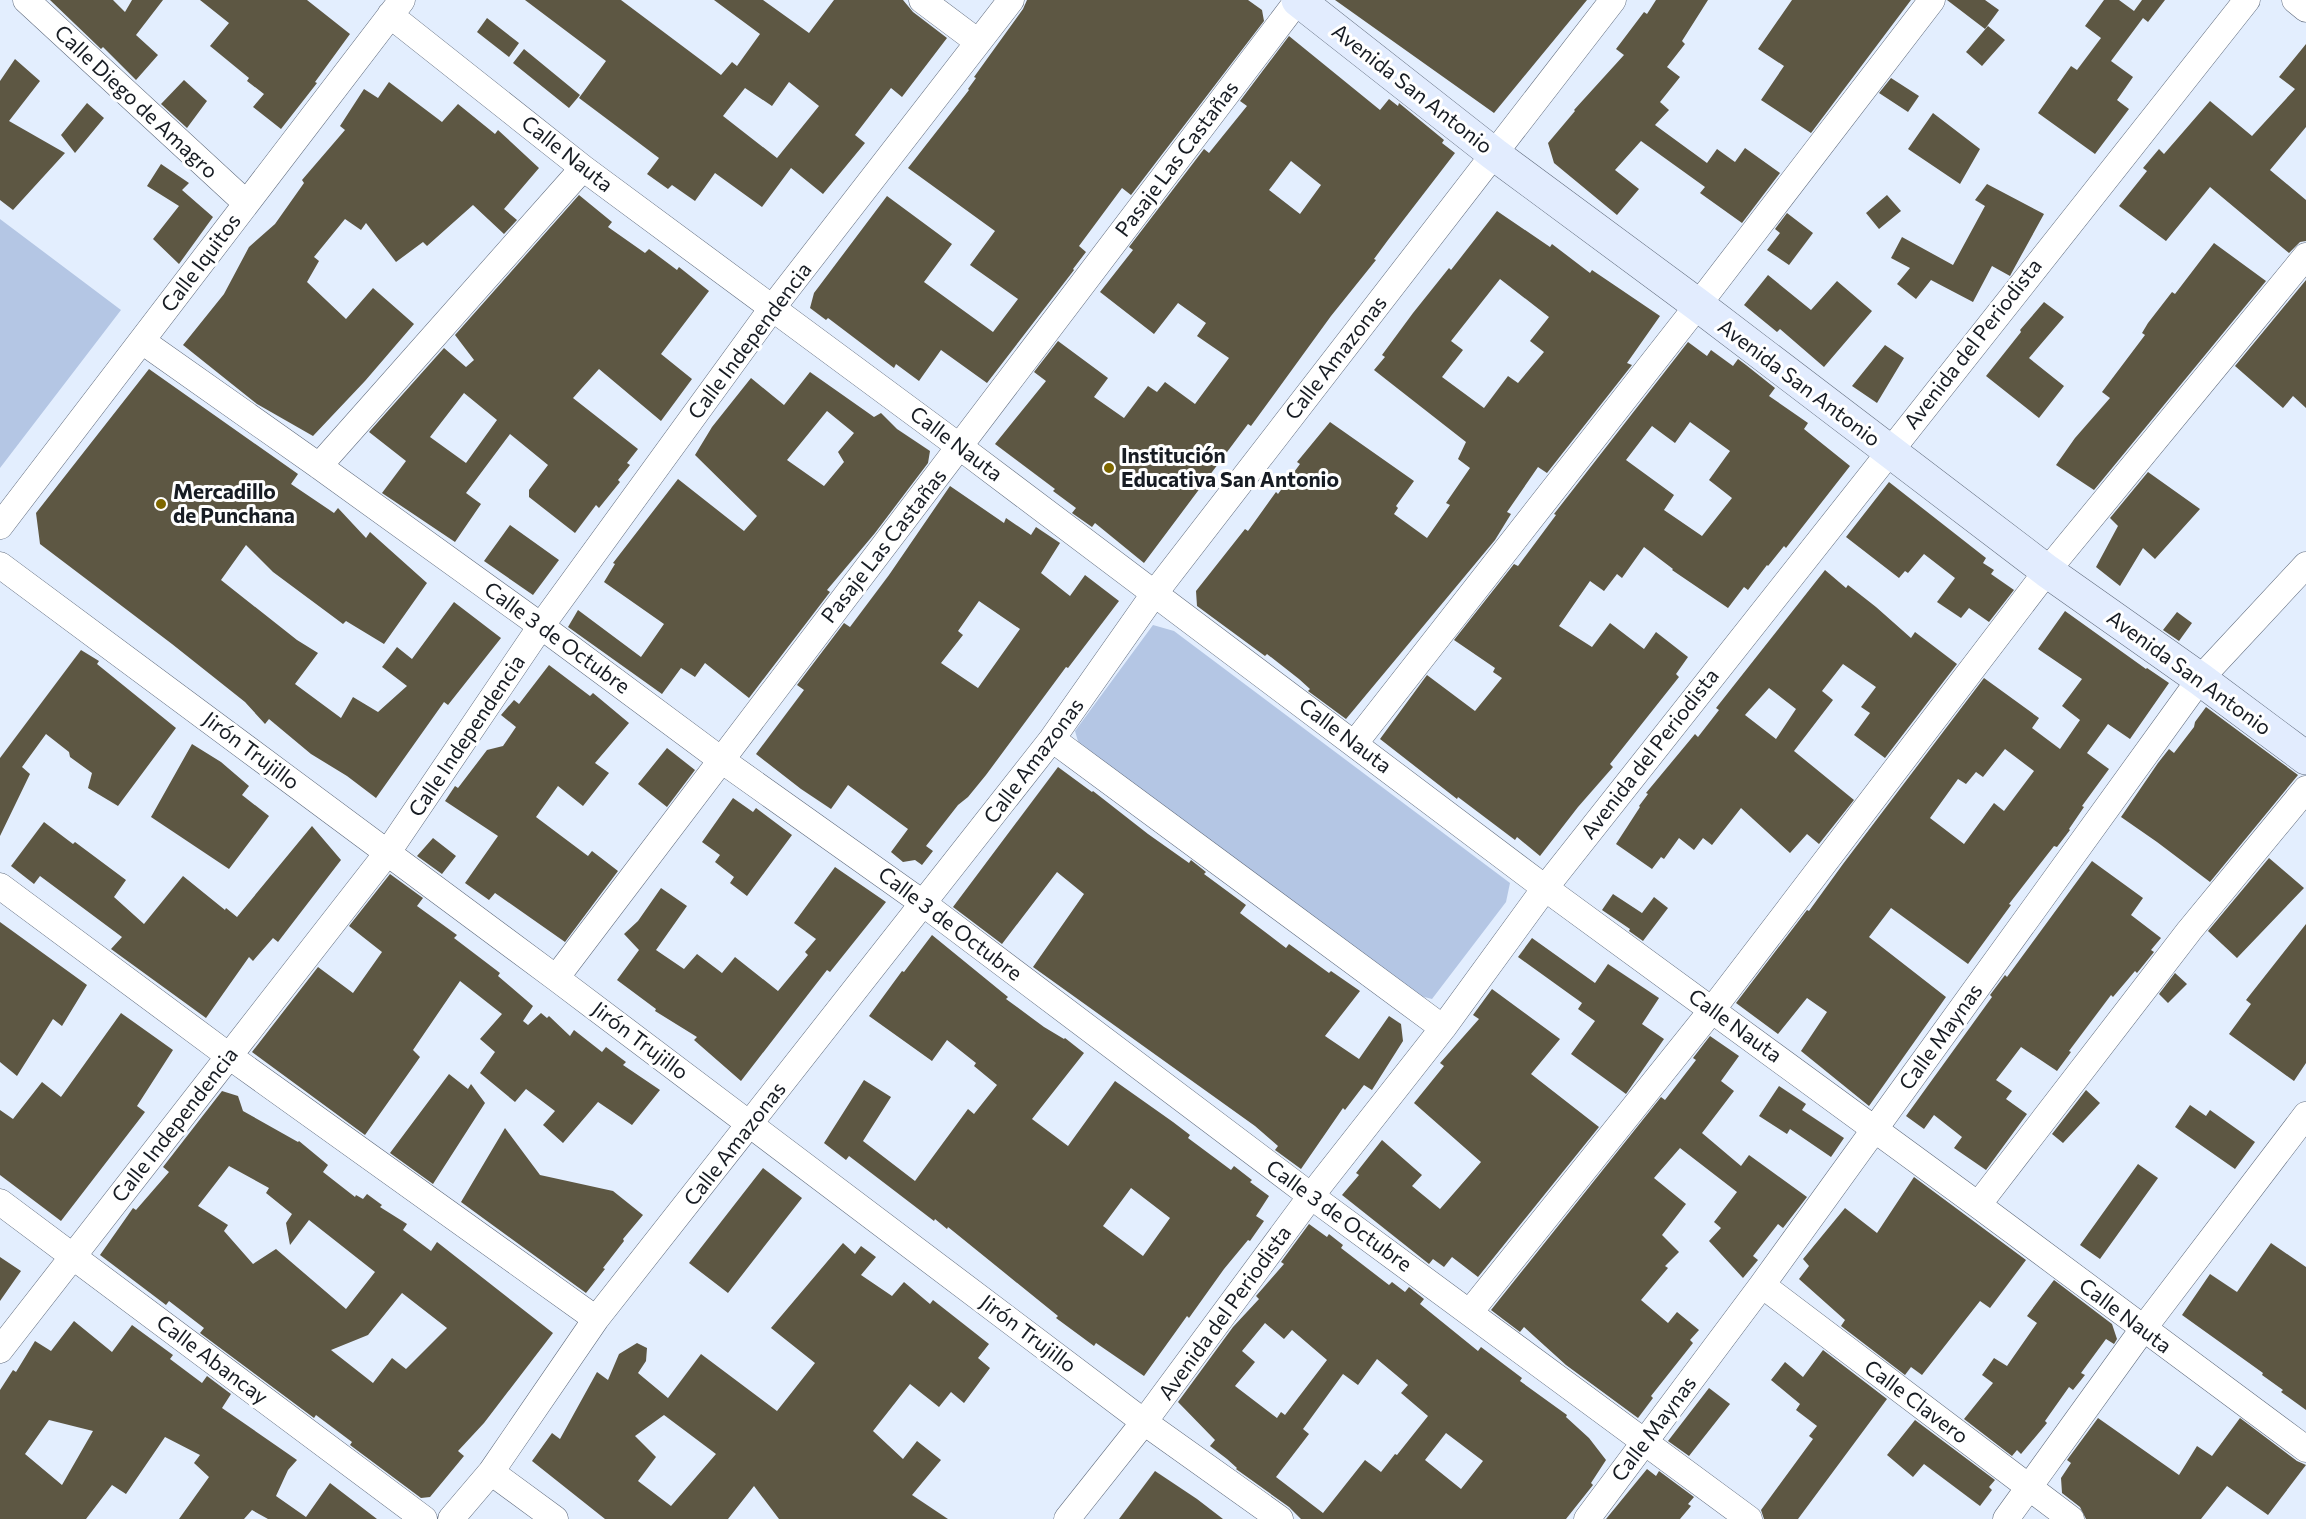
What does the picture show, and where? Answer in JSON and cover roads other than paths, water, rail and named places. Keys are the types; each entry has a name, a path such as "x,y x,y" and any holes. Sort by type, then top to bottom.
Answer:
{"main road":[{"name":"Avenida San Antonio","path":"1298,0 1494,154 1698,305 2047,571 2200,679 2306,758"}],"street":[{"name":"Calle Diego de Amagro","path":"26,0 246,203"},
{"path":"922,0 978,42"},
{"name":"Calle Independencia","path":"0,1350 388,852 541,626 773,307 1011,0"},
{"name":"Pasaje Las Castañas","path":"556,978 1298,0"},
{"name":"Calle Amazonas","path":"451,1519 491,1472 596,1319 1052,739 1154,594 1613,0"},
{"path":"1355,743 1698,305 1932,0"},
{"name":"Avenida del Periodista","path":"1066,1519 1144,1422 1311,1196 1443,1028 1545,888 1888,451 2247,0"},
{"path":"2295,0 2306,9"},
{"name":"Calle Iquitos","path":"0,526 396,7"},
{"name":"Calle Nauta","path":"396,7 583,168 773,307 1545,888 2306,1449"},
{"path":"319,466 583,168"},
{"path":"1470,1312 1712,1010 2047,571 2306,256"},
{"name":"Calle 3 de Octubre","path":"142,341 319,466 720,759 924,904 1311,1196 1749,1519"},
{"name":"Calle Maynas","path":"1587,1519 1762,1285 2200,679 2306,564"},
{"name":"Jirón Trujillo","path":"0,565 388,852 1144,1422 1280,1519"},
{"path":"1052,739 1443,1028"},
{"path":"1977,1205 2189,931 2306,789"},
{"path":"0,886 229,1056 596,1319"},
{"path":"2006,1519 2143,1329 2306,1115"},
{"name":"Calle Abancay","path":"0,1202 424,1519"},
{"name":"Calle Clavero","path":"1762,1285 2071,1519"},
{"path":"491,1472 555,1519"}],"place":[{"name":"Institución Educativa San Antonio","path":"1109,468"},
{"name":"Mercadillo de Punchana","path":"161,504"}]}
